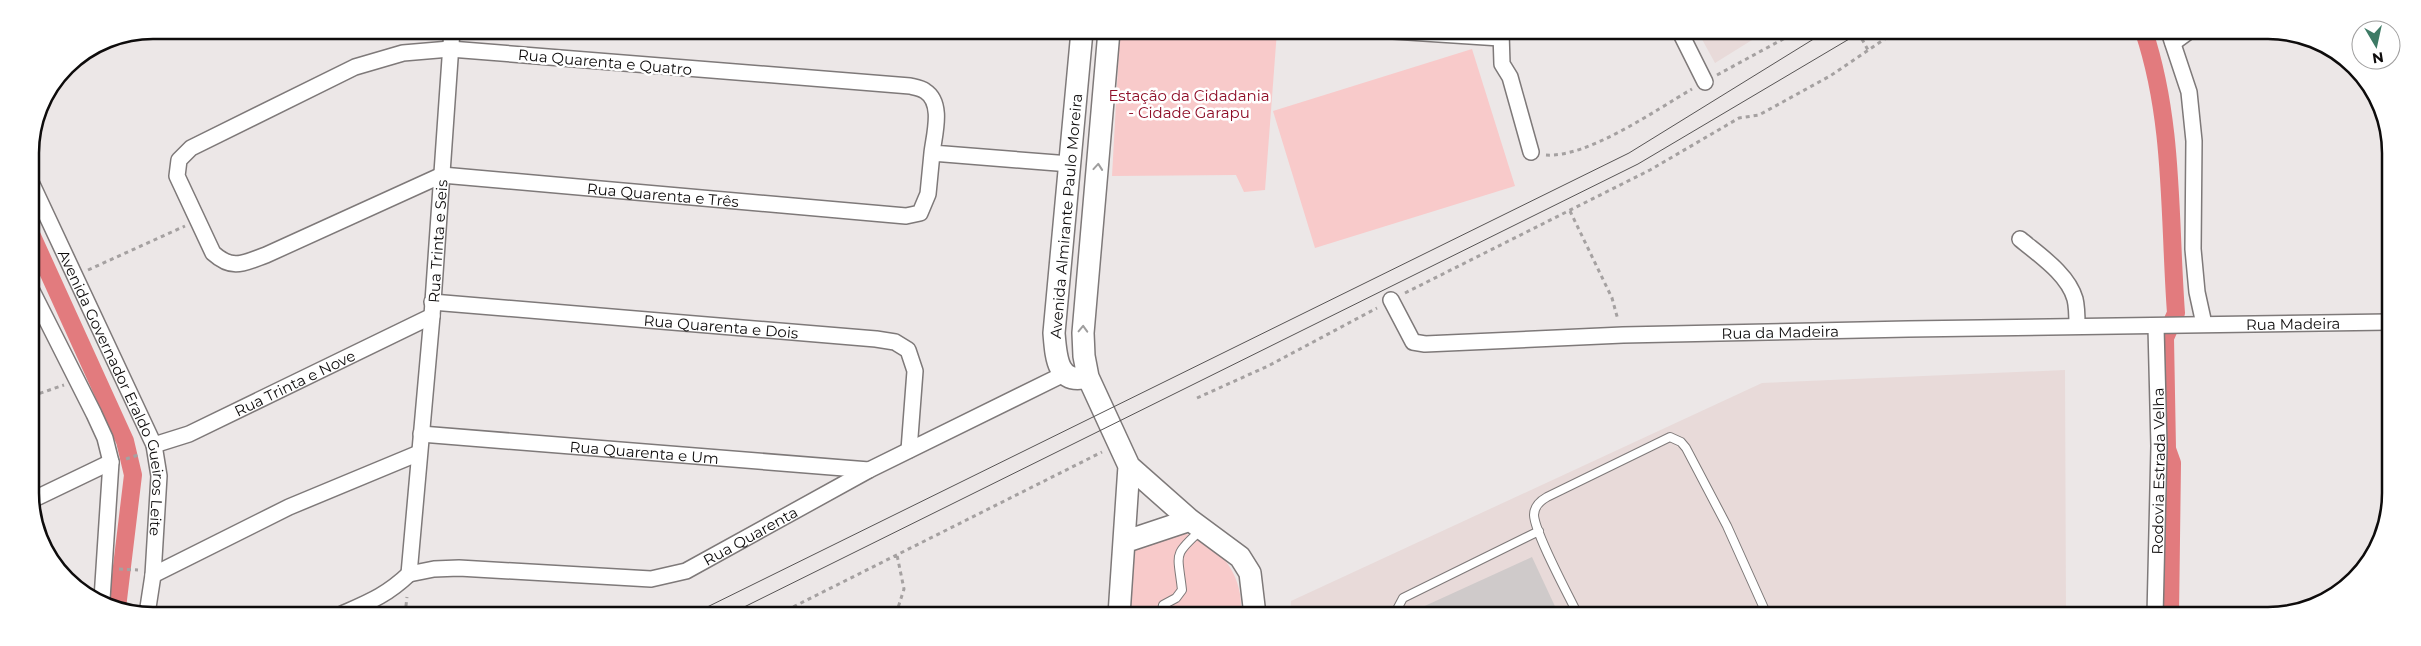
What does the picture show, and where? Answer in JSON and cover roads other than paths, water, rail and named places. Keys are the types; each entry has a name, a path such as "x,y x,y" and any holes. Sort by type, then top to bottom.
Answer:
{"main road":[{"name":"Avenida Almirante Paulo Moreira","path":"1064,374 1059,367 1054,333 1081,39"},
{"name":"Avenida Almirante Paulo Moreira","path":"1108,39 1083,324 1084,356 1088,377 1120,442 1129,466 1120,607"},
{"path":"1074,118 1102,119"},
{"path":"1064,374 1078,380 1088,377"},
{"name":"Avenida Almirante Paulo Moreira","path":"1129,466 1196,524 1240,557 1250,573 1254,607"},
{"path":"1124,542 1196,524"}],"street":[{"name":"Rua Trinta e Seis","path":"409,574 432,309 451,39"},
{"path":"1501,39 1502,64 1510,77 1531,152"},
{"path":"1683,39 1704,82"},
{"path":"2171,39 2189,92 2194,141 2193,249 2200,325"},
{"name":"Rua Quarenta e Quatro","path":"224,262 213,254 177,176 179,160 191,148 356,67 403,53 450,49 910,86 925,91 933,99 937,114 932,153"},
{"path":"932,153 1070,164"},
{"name":"Rua Quarenta e Três","path":"224,262 237,265 266,255 442,175 906,216 920,213 925,204 932,153"},
{"name":"Avenida Governador Eraldo Gueiros Leite","path":"39,199 154,445 159,476 149,607"},
{"path":"2020,239 2063,277 2072,289 2076,300 2078,326"},
{"name":"Rua da Madeira","path":"1391,300 1413,342 1419,344 1623,335 2200,325"},
{"name":"Avenida Governador Eraldo Gueiros Leite","path":"39,307 116,461 102,596"},
{"name":"Rua Trinta e Nove","path":"154,445 184,437 432,309"},
{"name":"Rua Quarenta e Dois","path":"432,309 866,338 895,342 908,350 915,371 909,450"},
{"name":"Rua Madeira","path":"2200,325 2382,322"},
{"name":"Rodovia Estrada Velha","path":"2155,607 2159,327"},
{"name":"Rua Quarenta","path":"409,574 434,569 459,568 651,579 686,571 868,470 1064,374"},
{"name":"Rua Quarenta e Um","path":"420,434 868,470"},
{"path":"152,576 289,506 419,453"},
{"path":"39,497 116,461"},
{"path":"360,607 375,601 409,574"}],"lane":[{"path":"1574,607 1539,531 1534,514 1539,502 1670,437 1676,439 1686,448 1727,526 1764,607"},
{"path":"1163,607 1176,598 1182,590 1177,560 1180,548 1196,524"},
{"path":"1398,607 1403,598 1539,531"}],"waterway":[{"path":"2146,39 2161,101 2169,171 2176,313 2165,338 2167,449 2172,463 2170,607"},
{"path":"39,252 125,441 133,475 118,602"}],"tram line":[{"path":"707,607 1629,153 1814,39"},
{"path":"744,607 1638,164 1849,39"}],"park label":[{"name":"Estação da Cidadania - Cidade Garapu","path":"1189,104"}]}
